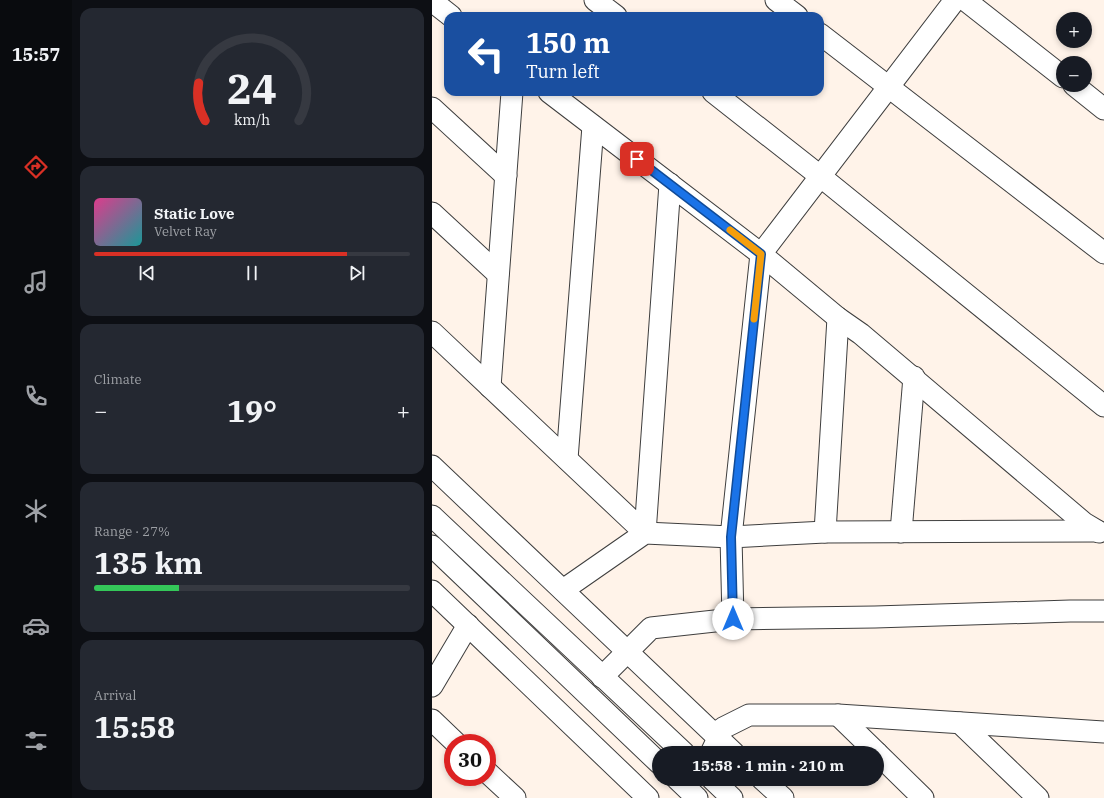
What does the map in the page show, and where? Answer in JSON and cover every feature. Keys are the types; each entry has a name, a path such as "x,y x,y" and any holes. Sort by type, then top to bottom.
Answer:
{"street":[{"path":"595,0 611,12"},
{"path":"776,0 792,12"},
{"path":"733,619 731,537 761,254 955,0"},
{"path":"965,0 1056,72"},
{"path":"824,37 1104,253"},
{"path":"1083,92 1104,109"},
{"path":"490,387 512,96"},
{"path":"554,96 761,254 838,318 861,334 914,377 1084,523 1100,534"},
{"path":"718,96 820,176 1104,406"},
{"path":"432,108 506,176"},
{"path":"567,459 593,126"},
{"path":"645,533 670,184"},
{"path":"432,213 498,274"},
{"path":"825,532 838,318"},
{"path":"432,332 645,533"},
{"path":"901,532 914,377"},
{"path":"432,466 627,652 714,746 723,728 749,715 838,715 1104,732"},
{"path":"432,516 676,746"},
{"path":"563,590 645,533 731,537 825,532 1024,530 1100,534"},
{"path":"432,546 652,756"},
{"path":"432,591 648,798"},
{"path":"602,677 651,628 733,619 1104,611"},
{"path":"432,686 468,625"},
{"path":"838,715 870,746"},
{"path":"432,720 447,734"},
{"path":"960,723 1038,798"},
{"path":"884,760 923,798"},
{"path":"496,780 515,798"},
{"path":"684,786 697,798"},
{"path":"719,786 732,798"},
{"path":"770,786 783,798"}],"slow traffic":[{"path":"730,230 761,254 754,319"}],"route":[{"path":"637,159 761,254 731,537 733,619"}]}
